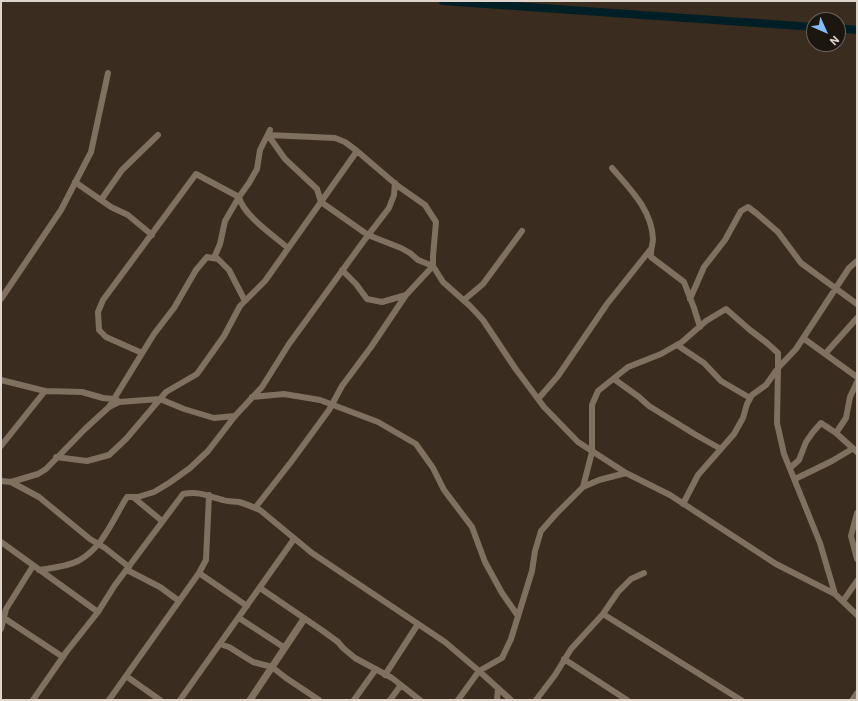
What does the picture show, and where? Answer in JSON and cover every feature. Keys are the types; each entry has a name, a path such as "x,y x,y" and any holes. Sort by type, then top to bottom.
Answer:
{"street":[{"path":"1,299 61,210 91,152 108,73"},
{"path":"269,132 335,138 345,142 395,183 425,205 436,222 433,266 443,282 464,300 483,320 514,368 538,399 567,432 592,452 626,473 670,495 776,564 835,594 857,615"},
{"path":"214,258 220,244 225,220 257,169 260,150 269,132"},
{"path":"269,132 285,158 317,189 321,202 368,235 400,248 410,253 418,260 433,266"},
{"path":"101,200 122,170 158,135"},
{"path":"56,457 88,461 109,455 126,439 166,392 197,374 224,336 240,306 265,281 357,151"},
{"path":"612,168 637,197 647,214 652,230 653,241 650,250 650,257 684,282 700,327"},
{"path":"142,353 106,337 99,330 98,312 103,300 152,235 162,218 196,174 240,197"},
{"path":"75,182 111,207 128,216 152,235"},
{"path":"39,570 62,566 78,561 99,544 127,497 138,497 154,492 190,468 208,451 235,416 262,387 342,270 389,208 394,195 395,183"},
{"path":"240,197 240,202 246,210 268,234 288,248"},
{"path":"690,299 704,267 725,240 741,212 748,207 778,232 801,263 857,304"},
{"path":"464,300 483,284 522,230"},
{"path":"538,399 558,376 607,304 650,250"},
{"path":"1,481 11,482 38,474 46,469 56,457 117,400 142,353 154,334 174,308 196,270 207,257 218,259 229,270 245,301"},
{"path":"683,504 698,475 734,434 743,418 747,404 752,395 766,384 778,368 796,349 849,268 857,261"},
{"path":"255,508 291,462 332,404 342,386 371,348 406,295 433,266"},
{"path":"342,270 356,284 367,299 382,302 406,295"},
{"path":"583,487 592,452 592,405 598,392 628,367 661,354 677,345 726,309 750,330 767,342 778,353 777,423 784,454 820,543 835,594"},
{"path":"825,354 857,318"},
{"path":"803,338 857,377"},
{"path":"677,345 704,363 721,380 750,398"},
{"path":"614,378 649,406 696,435 721,448"},
{"path":"1,380 45,391 82,392 117,400 160,399 184,409 214,418 235,416"},
{"path":"836,433 846,418 850,397 857,382"},
{"path":"1,446 45,391"},
{"path":"252,397 284,394 320,400 378,422 416,444 433,468 444,490 472,527 486,562 502,593 518,616"},
{"path":"790,468 799,460 806,442 821,423 836,433 855,450 794,479"},
{"path":"458,700 480,671 502,658 511,639 532,571 535,551 541,531 583,487 599,480 626,473"},
{"path":"11,482 39,497 128,568 160,587 179,601"},
{"path":"33,700 63,657 98,612 162,521 183,494 194,492 210,495 224,501 238,502 260,510 312,553 446,642 511,700"},
{"path":"109,700 199,573 206,560 210,495"},
{"path":"133,497 162,521"},
{"path":"857,513 851,536 857,558"},
{"path":"180,700 294,539"},
{"path":"1,542 98,612"},
{"path":"1,629 2,618 6,610 33,566"},
{"path":"199,573 247,606"},
{"path":"536,700 555,675 571,649 602,614 618,592 631,578 644,573"},
{"path":"843,602 857,581"},
{"path":"260,588 333,638 355,658 385,674 420,700"},
{"path":"602,614 741,700"},
{"path":"2,618 63,657"},
{"path":"239,618 285,648"},
{"path":"250,700 304,619"},
{"path":"385,674 418,624"},
{"path":"220,644 253,662 272,667 319,700"},
{"path":"564,659 627,700"},
{"path":"354,700 376,669"},
{"path":"126,676 160,700"},
{"path":"390,700 401,685"},
{"path":"497,700 498,688"},
{"path":"853,700 857,694"}],"waterway":[{"path":"443,1 806,26"},
{"path":"846,29 857,30"}]}
